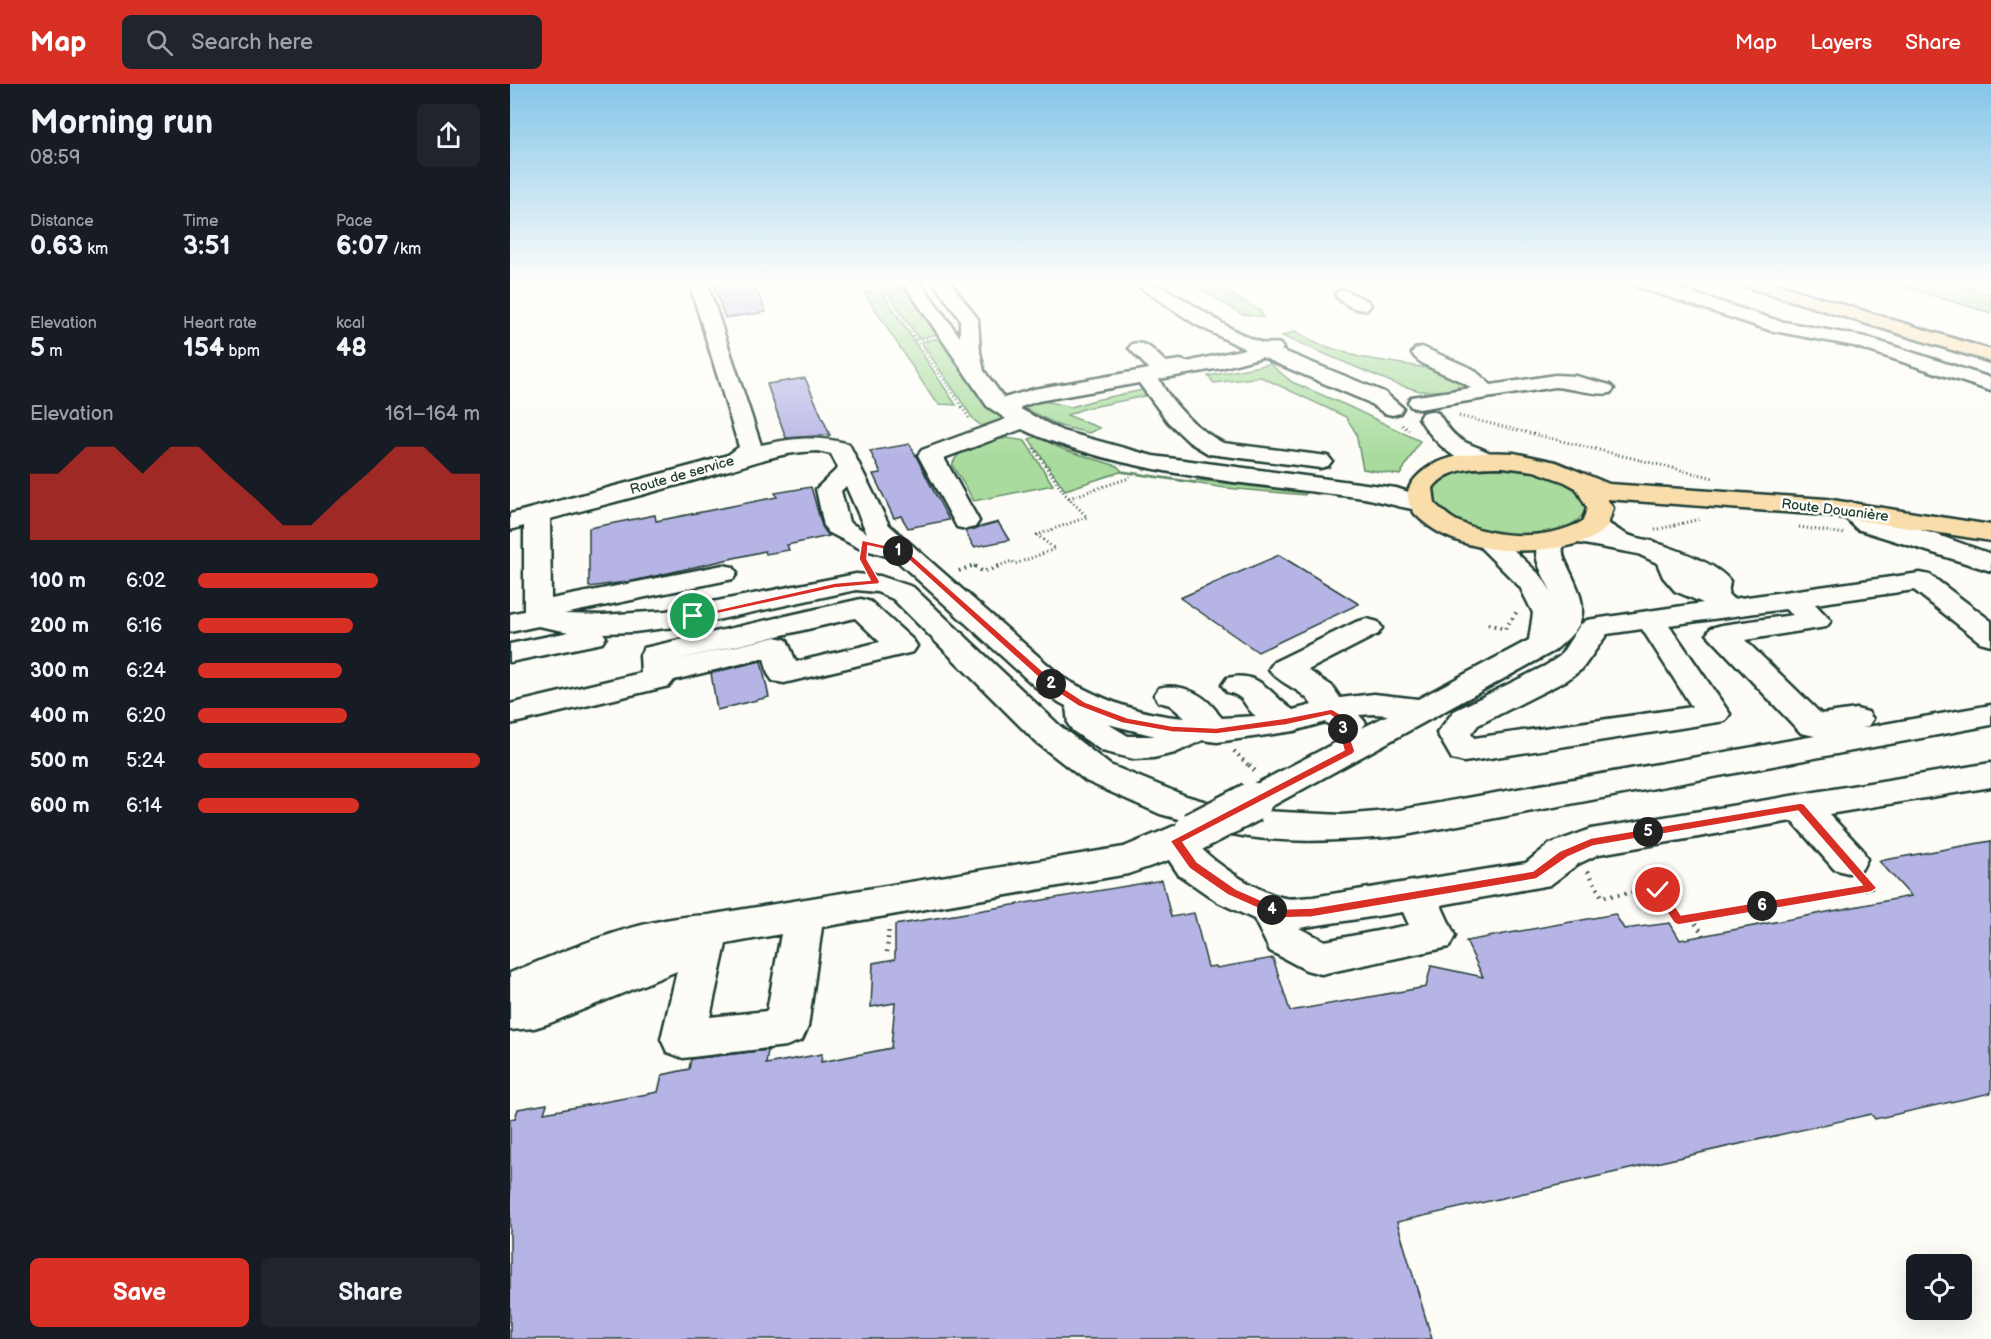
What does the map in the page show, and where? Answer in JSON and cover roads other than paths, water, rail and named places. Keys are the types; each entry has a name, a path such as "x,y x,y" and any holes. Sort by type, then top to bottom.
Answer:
{"main road":[{"path":"1941,341 1991,356"},
{"path":"1970,341 1991,347"},
{"path":"1421,504 1420,491 1426,479 1450,467 1486,460 1508,460 1553,469 1582,519"},
{"name":"Route Douanière","path":"1421,504 1430,515 1444,525 1488,540 1520,544 1582,519 1679,496 1763,501 1850,510 1991,533"}],"street":[{"name":"Route de service","path":"524,518 711,468 744,456 751,449 717,341"},
{"path":"959,341 978,376 1009,412 1054,436 1151,463 1242,477 1357,490 1396,496 1421,504"},
{"path":"970,341 970,352 978,376"},
{"path":"1250,341 1421,416 1442,438 1458,450 1486,460"},
{"path":"1254,341 1269,349"},
{"path":"1849,341 1866,344 1991,385"},
{"path":"1009,412 1011,403 1034,395 1221,362 1269,349"},
{"path":"1128,350 1137,368 1147,374 1163,402 1206,444 1217,449 1320,461"},
{"path":"1422,353 1423,356 1441,366 1450,367 1469,376 1485,391"},
{"path":"1421,416 1460,400 1542,386"},
{"path":"1421,416 1485,391 1542,386 1552,393 1594,392"},
{"path":"966,521 927,450 1009,412"},
{"path":"1421,416 1439,444 1450,467"},
{"path":"744,456 796,446 824,444 841,449 878,529 1052,685 1082,704 1085,724 1114,743 1146,749 1174,742 1205,727 1275,713 1332,712 1357,705 1392,705 1425,710"},
{"path":"850,470 828,489 837,526 865,542 884,549 903,551"},
{"path":"1850,510 1866,523 1929,540 1991,563"},
{"path":"524,518 537,602 525,620"},
{"path":"510,991 638,941 683,930 708,931 1128,860 1185,837 1372,739 1542,645 1565,623 1566,615 1566,593 1549,555 1582,519 1618,541 1647,548 1698,582 1792,599 1920,581 1991,636"},
{"path":"1488,540 1532,583 1548,613 1542,645"},
{"path":"865,542 863,559 883,584"},
{"path":"525,620 551,608 723,573"},
{"path":"1650,619 1713,714 1464,751 1454,734 1466,718 1556,674 1571,662 1591,631 1598,626 1650,619 1698,582"},
{"path":"510,653 845,584 883,584 903,593 1048,734 1098,773 1173,805 1224,820 1290,827 1321,828 1400,823 1991,715"},
{"path":"1792,599 1816,621 1722,634 1813,726 1991,698"},
{"path":"510,714 658,680 653,636 735,619 753,604"},
{"path":"861,608 902,646 784,674 776,646 656,664 861,608"},
{"path":"525,620 554,623 622,624 693,616"},
{"path":"1367,628 1285,669 1321,693 1332,712 1372,739"},
{"path":"1238,685 1247,687 1262,698 1275,713"},
{"path":"1170,694 1181,698 1201,713 1205,727"},
{"path":"1185,837 1193,865 1232,892 1268,908 1285,940 1320,958 1434,936 1416,895 1536,875 1564,854 1591,842 1991,775"},
{"path":"1801,807 1848,859"},
{"path":"708,931 683,1039 786,1028 802,932 802,914"},
{"path":"510,1012 534,1010 685,951 708,931"}]}
